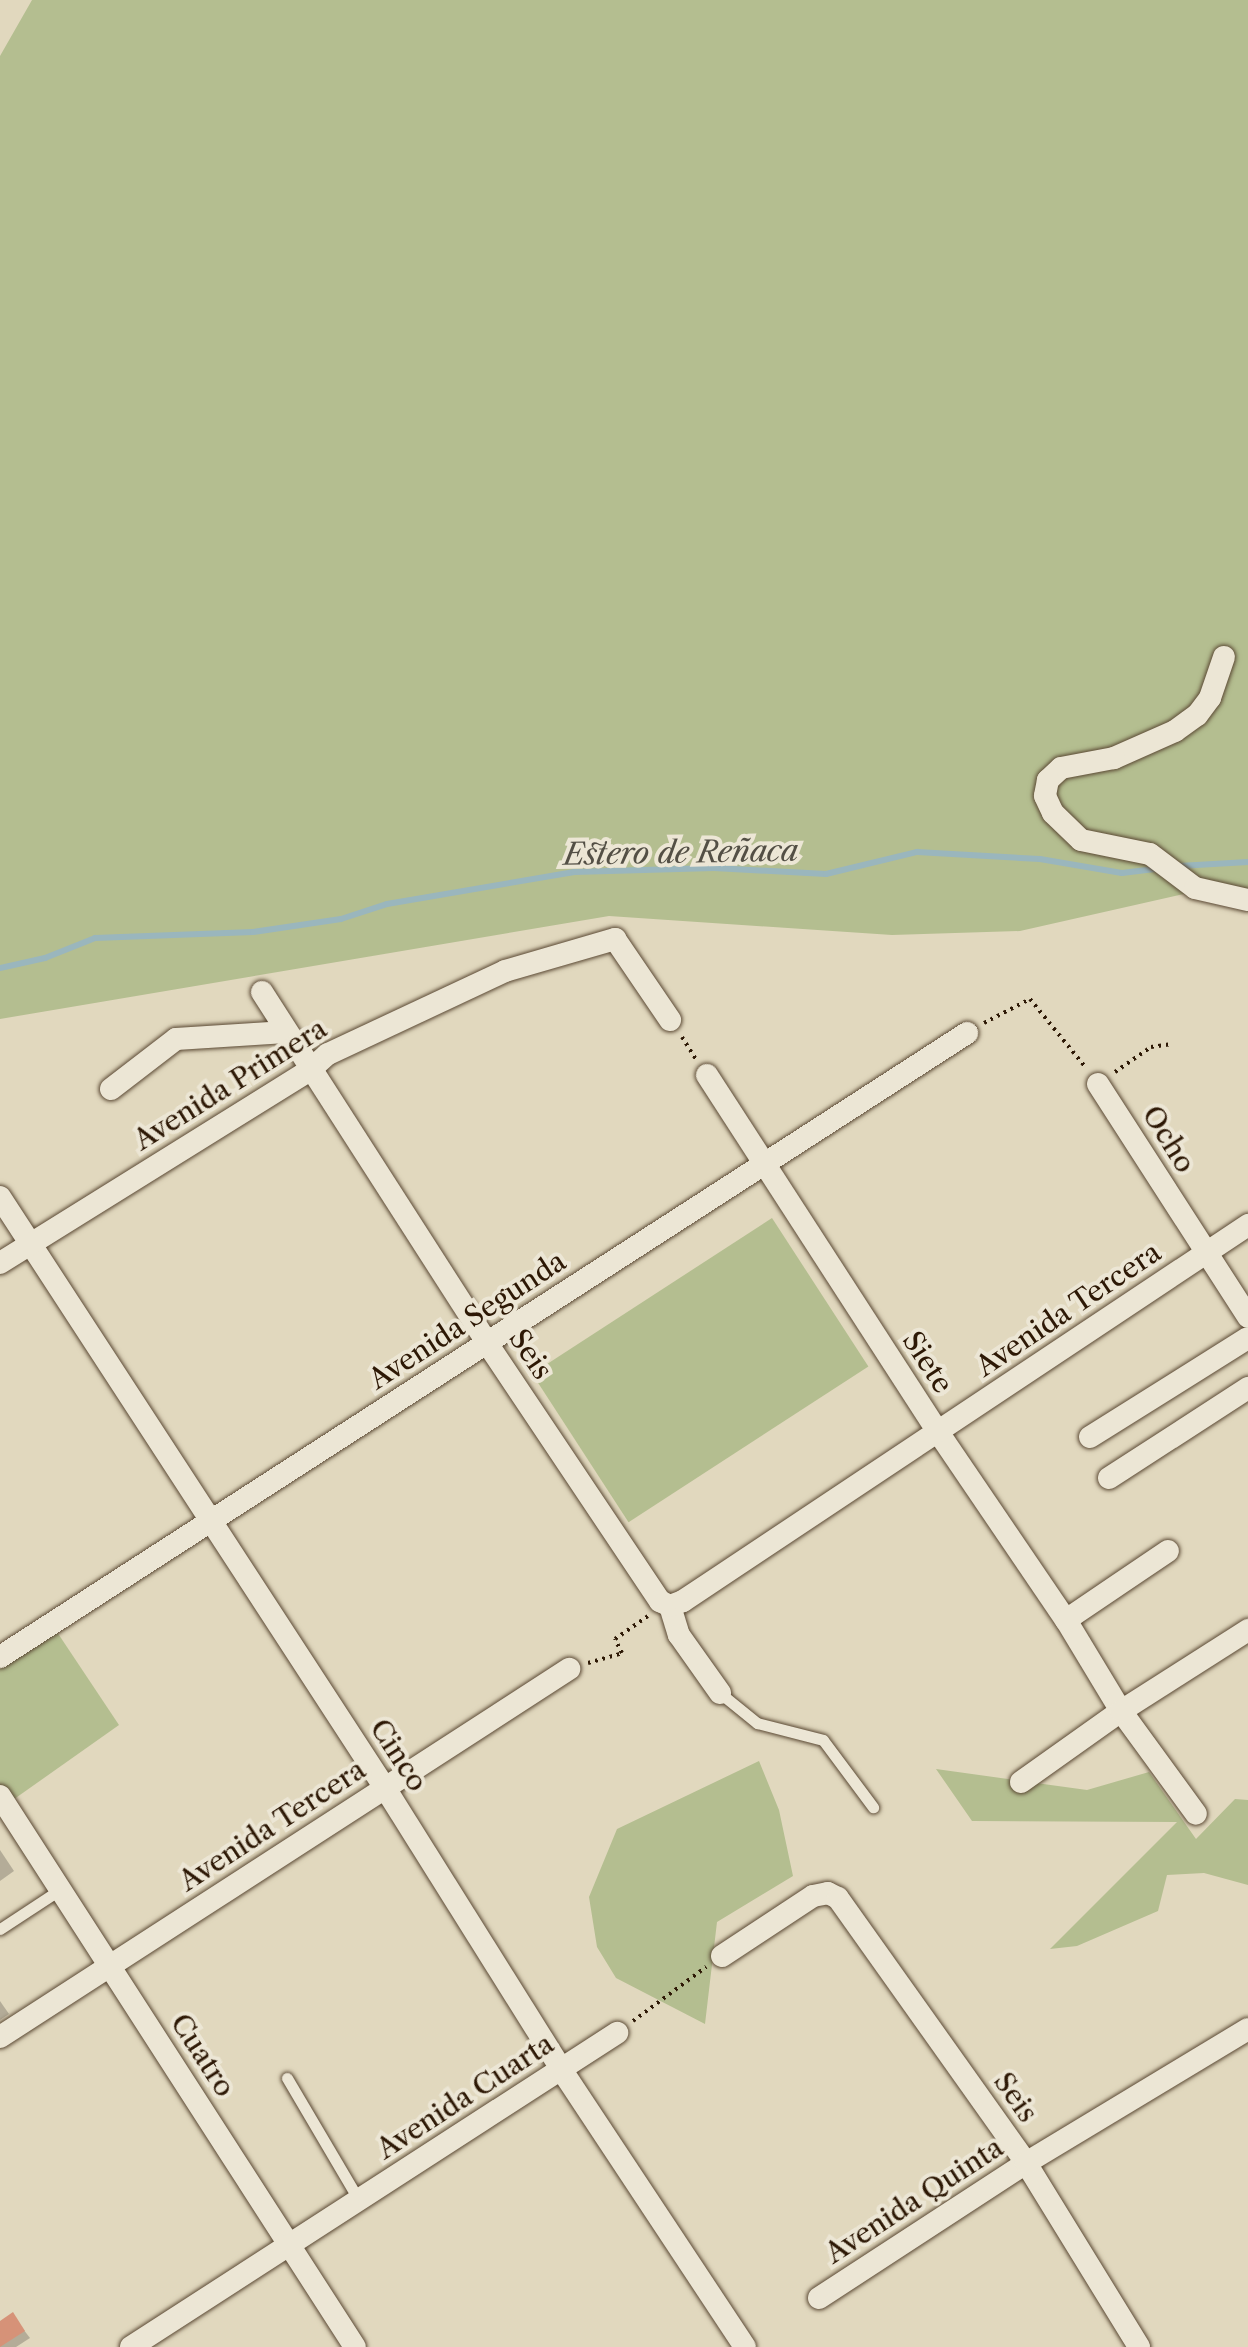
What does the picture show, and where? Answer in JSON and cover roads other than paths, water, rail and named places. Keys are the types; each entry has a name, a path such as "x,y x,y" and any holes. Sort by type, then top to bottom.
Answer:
{"street":[{"path":"1224,657 1210,698 1197,715 1175,731 1114,758 1060,768 1048,780 1045,796 1053,813 1081,840 1150,854 1195,888 1248,900"},
{"name":"Avenida Primera","path":"0,1262 310,1070 328,1054 505,972 616,938 670,1020"},
{"name":"Seis","path":"262,992 487,1343 666,1605 680,1635 720,1693"},
{"path":"111,1089 176,1039 286,1032"},
{"name":"Avenida Segunda","path":"0,1657 966,1032"},
{"name":"Siete","path":"707,1075 938,1432 1066,1620 1121,1711 1196,1814"},
{"name":"Ocho","path":"1098,1084 1248,1318"},
{"name":"Cinco","path":"0,1196 385,1788 560,2070 745,2347"},
{"name":"Avenida Tercera","path":"666,1605 683,1601 1248,1225"},
{"path":"1090,1438 1248,1338"},
{"path":"1109,1478 1248,1388"},
{"path":"1066,1620 1168,1551"},
{"path":"1021,1782 1121,1711 1248,1630"},
{"name":"Avenida Tercera","path":"0,2037 569,1670"},
{"name":"Cuatro","path":"0,1796 355,2347"},
{"name":"Seis","path":"722,1956 813,1896 828,1893 838,1898 1026,2163 1139,2347"},
{"name":"Avenida Quinta","path":"819,2298 1026,2163 1248,2028"},
{"name":"Avenida Cuarta","path":"131,2347 617,2032"}],"lane":[{"path":"720,1693 757,1723 823,1740 873,1807"},
{"path":"0,1929 60,1890"},
{"path":"287,2078 359,2200"}],"waterway":[{"name":"Estero de Reñaca","path":"0,968 45,958 95,938 253,932 341,919 387,904 574,872 714,868 826,874 917,852 1040,859 1122,873 1157,869"},
{"name":"Estero de Reñaca","path":"1179,866 1248,862"}]}
